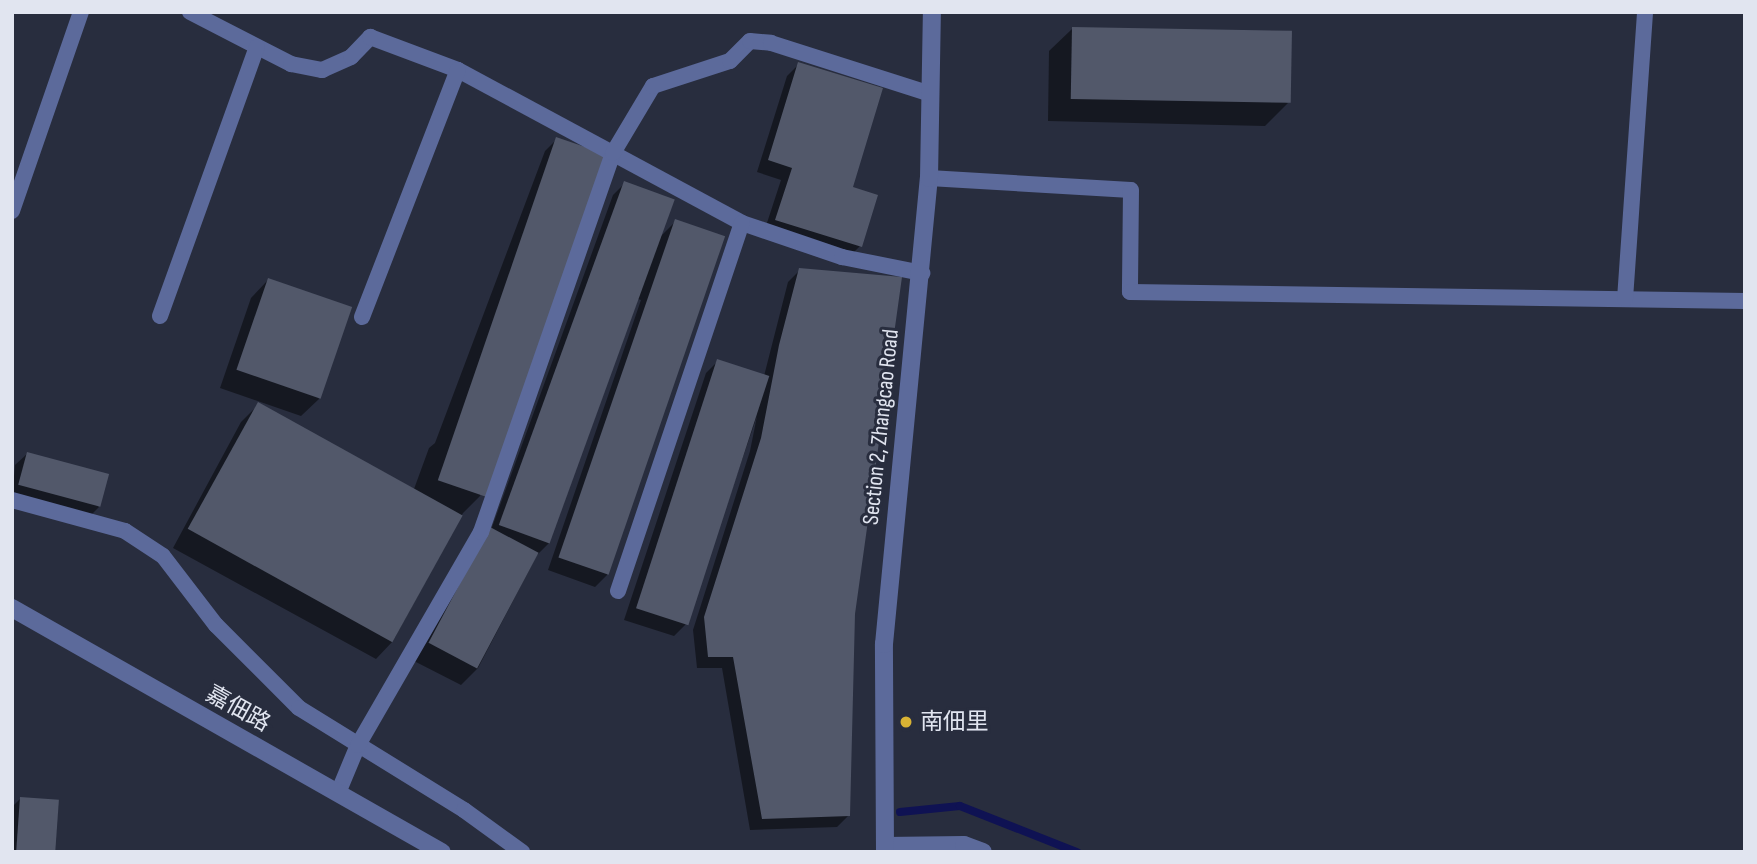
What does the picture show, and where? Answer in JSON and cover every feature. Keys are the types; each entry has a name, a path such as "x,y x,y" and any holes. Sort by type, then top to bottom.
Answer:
{"street":[{"name":"Section 2, Zhangcao Road","path":"886,849 884,644 922,273 929,178 932,12"},
{"name":"嘉佃路","path":"12,608 441,852"},
{"path":"886,849 964,845 982,852"}],"lane":[{"path":"12,211 81,12"},
{"path":"190,12 291,64 321,69 351,57 370,37 458,71 742,223 842,257 922,273"},
{"path":"1625,299 1645,12"},
{"path":"338,793 358,745 481,532 612,153 653,86 730,61 750,41 771,43 931,94"},
{"path":"160,316 257,47"},
{"path":"362,317 458,71"},
{"path":"929,178 1131,190 1130,292 1745,301"},
{"path":"618,591 742,223"},
{"path":"12,500 125,531 163,556 216,625 299,708 464,810 522,852"}],"building":[{"path":"1072,27 1292,31 1291,103 1071,99"},
{"path":"798,62 883,88 853,187 878,195 862,247 775,220 792,168 768,160"},
{"path":"556,137 607,155 489,498 438,480"},
{"path":"624,181 675,199 550,543 499,525"},
{"path":"675,219 725,236 609,575 558,557"},
{"path":"799,268 902,277 855,614 850,816 762,819 733,657 708,657 704,617 761,438 779,345"},
{"path":"268,278 352,307 321,399 236,370"},
{"path":"717,359 769,376 688,625 636,608"},
{"path":"258,402 463,515 392,642 188,529"},
{"path":"27,452 109,474 100,507 18,485"},
{"path":"490,527 539,553 477,668 428,643"},
{"path":"20,797 59,800 55,852 16,852"}],"waterway":[{"path":"900,812 960,806 1077,852"}],"place":[{"name":"南佃里","path":"906,722"}]}
